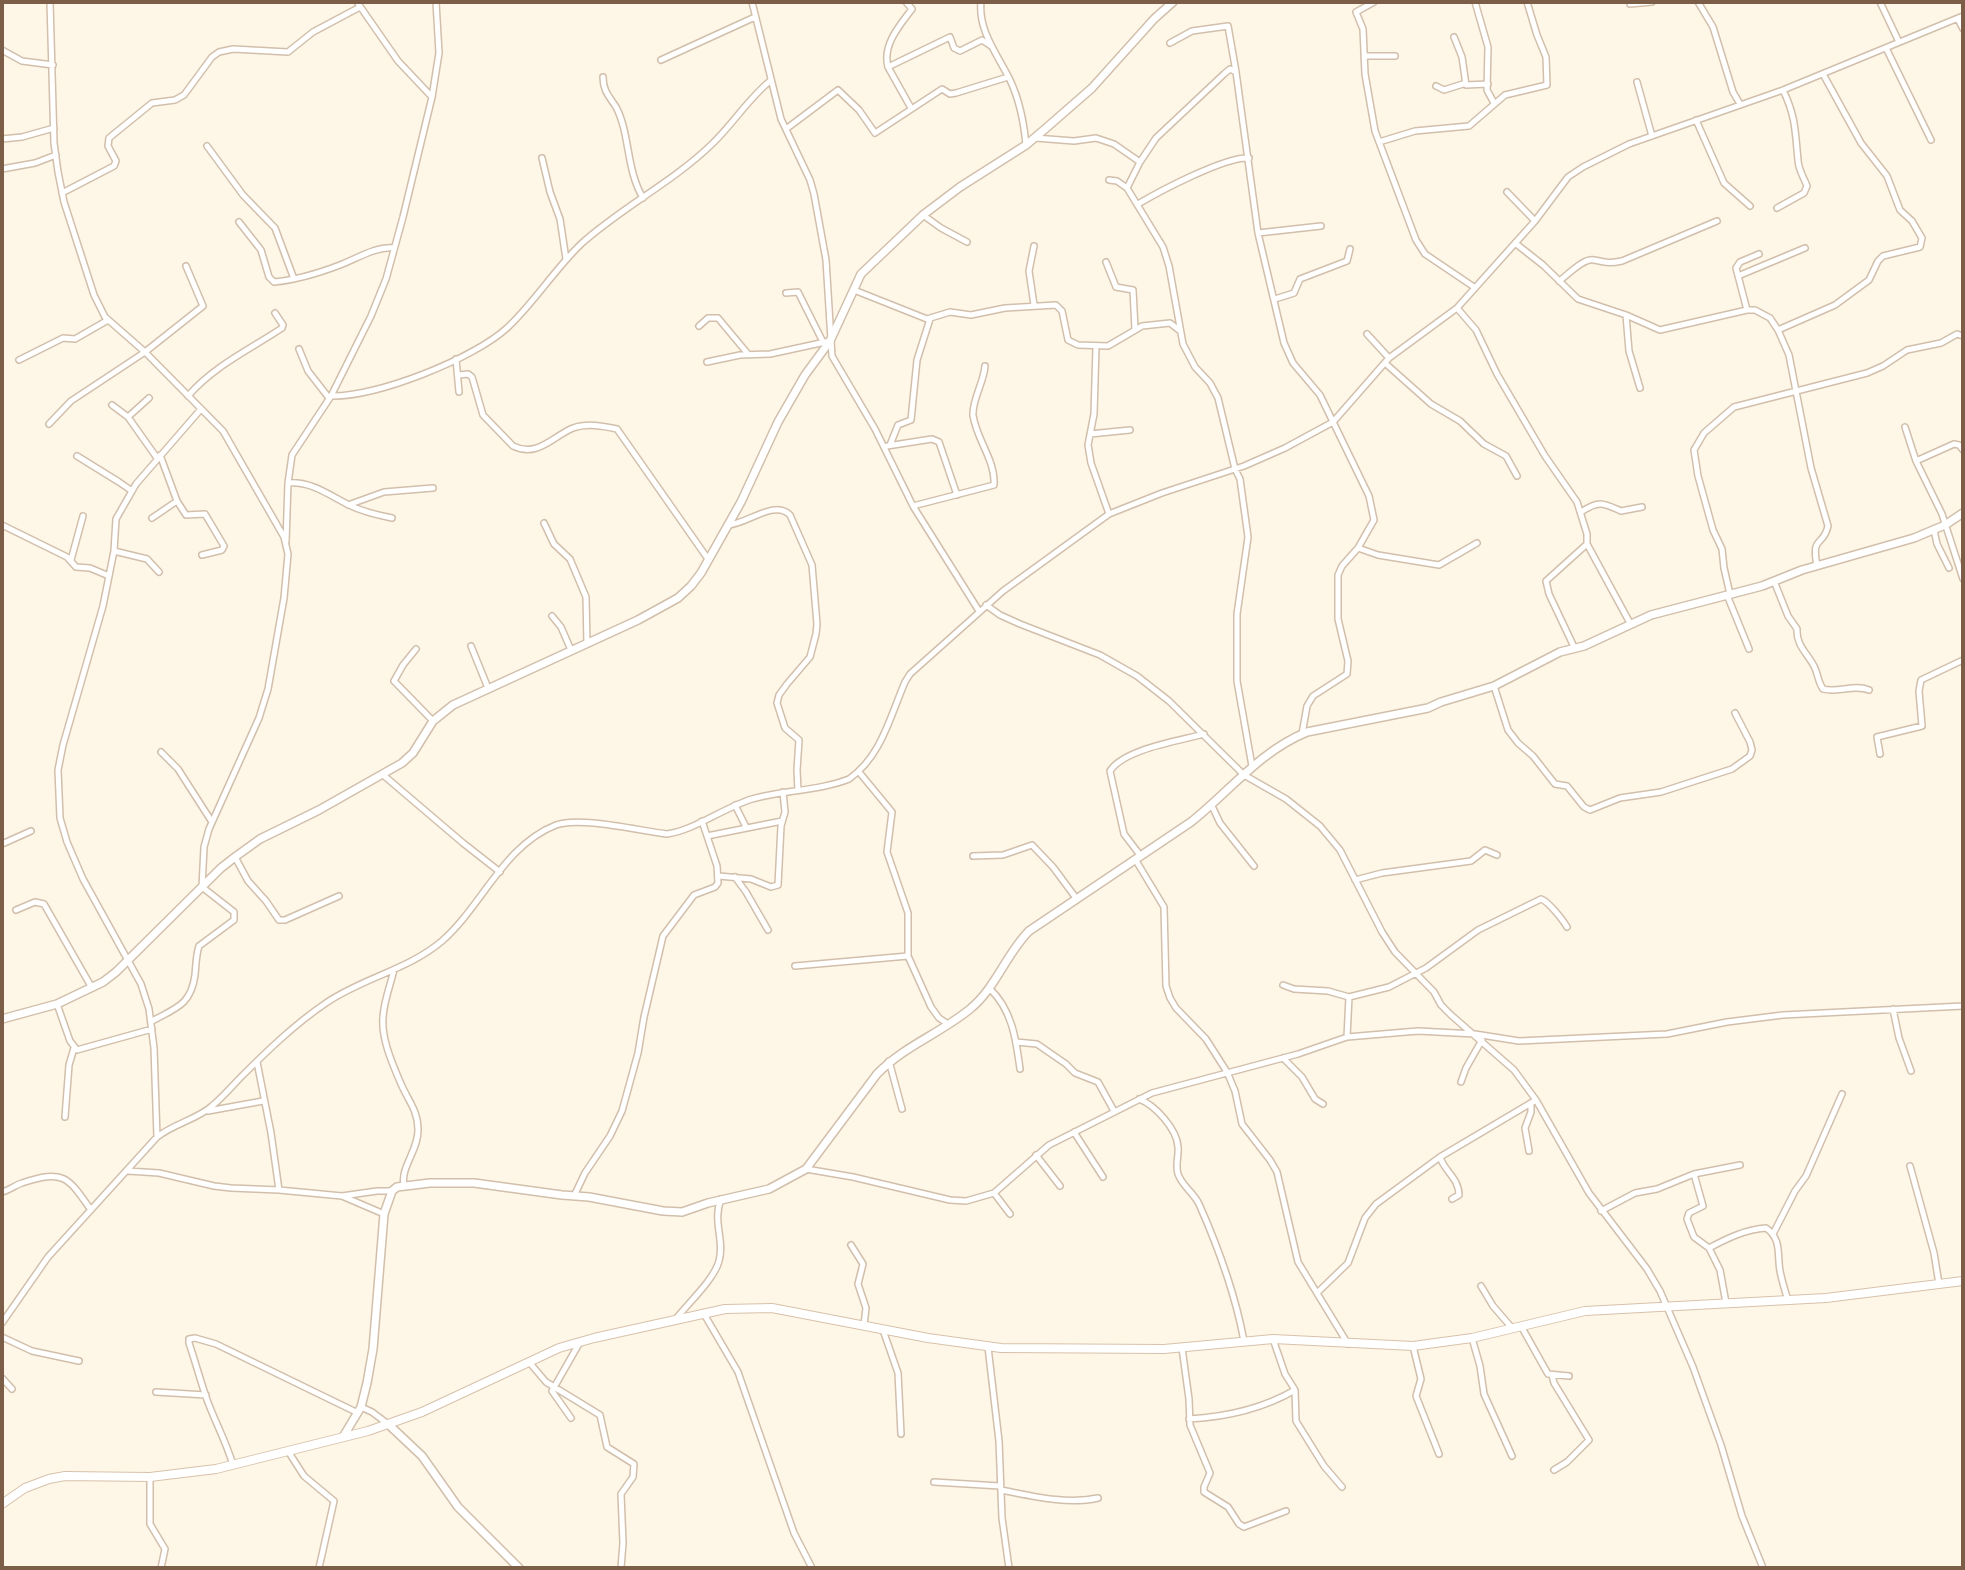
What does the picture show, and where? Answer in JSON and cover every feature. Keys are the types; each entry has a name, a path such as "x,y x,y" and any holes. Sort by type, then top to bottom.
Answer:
{"main road":[{"path":"2,1504 25,1488 49,1479 65,1476 150,1477 233,1465 343,1437 422,1412 579,1342 705,1314 760,1307 988,1347 1182,1348 1273,1339 1413,1346 1472,1338 1585,1311 1788,1300 1963,1281"}],"street":[{"path":"50,2 56,155 62,193 94,295 108,320 145,352 223,431 286,545"},
{"path":"202,887 204,847 212,822 259,718 268,689 284,598 288,483 292,455 330,397 371,316 386,279 418,162 439,53 436,2"},
{"path":"752,2 771,81 786,129 810,180 821,227 826,260 826,342"},
{"path":"906,2 912,9 891,40 887,55 888,67 911,108"},
{"path":"981,2 991,46 1016,94 1026,145"},
{"path":"2,1019 57,1004 111,977 235,858 267,835 319,810 409,758 433,721 453,705 587,644 678,598 691,586 728,525 751,483 778,422 826,342 862,274 923,215 960,187 1026,145 1091,88 1173,2"},
{"path":"1374,2 1356,12 1363,29 1369,104 1396,192 1420,248 1474,287"},
{"path":"1475,2 1488,47 1489,96 1494,103"},
{"path":"1379,142 1415,131 1469,126 1505,95 1548,85 1546,57 1527,2"},
{"path":"1630,2 1652,2"},
{"path":"1698,2 1713,27 1733,92 1740,104"},
{"path":"1880,2 1899,42"},
{"path":"62,193 114,166 116,161 108,146 109,138 152,103 175,100 184,95 212,57 219,52 233,49 288,52 313,32 358,4 398,61 432,97"},
{"path":"661,60 755,17"},
{"path":"205,1112 257,1062 326,1003 394,970 443,940 467,915 500,872 533,839 554,826 564,823 591,824 667,834 678,832 735,806 783,792 841,782 859,772 876,754 910,674 986,605 1108,514 1235,469 1285,448 1333,422 1387,361 1457,308 1535,221 1568,177 1594,160 1652,136 1783,90 1961,18 1963,29"},
{"path":"1170,43 1192,31 1228,26 1258,233 1284,343 1293,363 1320,395 1369,496 1373,511 1373,525 1339,571 1336,586 1338,619 1349,661 1347,674 1309,700 1302,734"},
{"path":"888,67 950,37 954,48 960,51 982,40 991,46"},
{"path":"1454,37 1462,57 1466,83"},
{"path":"1886,48 1931,140"},
{"path":"2,50 22,61 53,65"},
{"path":"1364,57 1395,56"},
{"path":"1127,188 1156,138 1224,74 1233,69 1236,72"},
{"path":"1778,330 1835,305 1869,280 1883,256 1920,247 1922,238 1912,221 1900,210 1887,176 1861,143 1823,74"},
{"path":"603,77 605,92 616,108 633,176 643,198"},
{"path":"786,129 838,90 859,110 875,133 942,89 950,94 956,93 1008,77"},
{"path":"330,397 388,386 456,359 492,340 506,329 566,259 614,217 643,198 712,143 771,81"},
{"path":"1637,82 1652,136"},
{"path":"1436,86 1444,90 1466,83 1488,84"},
{"path":"1777,208 1804,192 1807,187 1798,161 1793,116 1783,90"},
{"path":"1696,120 1724,183 1750,206"},
{"path":"2,139 22,137 54,128"},
{"path":"1034,138 1074,141 1096,138 1114,144 1140,162"},
{"path":"207,146 243,195 275,228 294,279"},
{"path":"2,169 35,163 56,155"},
{"path":"542,158 560,219 566,259"},
{"path":"1138,204 1159,191 1229,160 1249,158"},
{"path":"1110,180 1127,188 1155,232 1166,256 1182,344 1218,398 1235,469 1240,479 1248,537 1237,614 1237,681 1252,766"},
{"path":"1507,192 1535,221"},
{"path":"923,215 967,242"},
{"path":"1559,281 1587,260 1609,264 1622,261 1717,221"},
{"path":"239,222 261,250 271,280 294,279 382,249 394,248"},
{"path":"1258,233 1321,226"},
{"path":"1515,243 1578,299 1664,330 1747,310 1763,313 1778,330 1789,355 1811,468 1828,526 1826,534 1814,549 1817,566"},
{"path":"1034,246 1030,271 1034,305"},
{"path":"1738,276 1805,248"},
{"path":"1275,299 1294,293 1298,281 1304,277 1347,261 1350,249"},
{"path":"1747,310 1737,265 1759,254"},
{"path":"1106,261 1116,287 1133,290 1135,329"},
{"path":"49,424 71,401 112,371 145,352 202,306 186,266"},
{"path":"854,290 889,306 930,319 950,312 971,315 1051,304 1060,307 1068,340 1078,345 1096,347 1117,343 1135,329 1170,323 1179,330"},
{"path":"786,293 798,292 835,363 887,446 912,506 979,611"},
{"path":"1457,308 1476,330 1497,374 1545,456 1577,502 1587,534 1587,544 1630,623"},
{"path":"188,396 203,379 282,328 275,313"},
{"path":"1626,315 1629,351 1640,388"},
{"path":"699,326 708,318 718,318 748,354"},
{"path":"887,446 898,425 908,422 912,416 917,360 930,319"},
{"path":"19,360 63,338 75,339 108,320"},
{"path":"1367,334 1387,361 1431,404 1460,421 1487,447 1506,456 1517,476"},
{"path":"1749,649 1729,595 1722,550 1713,530 1699,482 1695,450 1712,425 1734,407 1867,373 1907,350 1941,343 1957,334 1963,337"},
{"path":"706,362 748,354 770,354 826,342"},
{"path":"1096,347 1094,414 1088,445 1091,463 1108,514"},
{"path":"299,349 308,371 330,397"},
{"path":"456,359 459,393"},
{"path":"912,506 994,485 973,413 985,366"},
{"path":"459,375 468,374 472,377 483,415 519,449 544,446 571,429 580,427 590,425 617,429 708,559"},
{"path":"128,417 149,398"},
{"path":"112,405 128,417 159,456 177,501 186,515 205,514 215,528 224,546 222,550 202,555"},
{"path":"157,1137 152,1021 141,984 83,879 67,842 58,802 58,770 101,619 114,551 116,519 131,491 201,409"},
{"path":"1905,427 1916,461 1942,513 1963,579"},
{"path":"1090,434 1130,430"},
{"path":"887,446 932,439 939,442 957,495"},
{"path":"1916,461 1954,444 1963,450"},
{"path":"77,456 120,481 131,491"},
{"path":"288,483 314,486 348,505 392,518"},
{"path":"348,505 384,492 433,488"},
{"path":"152,518 177,501"},
{"path":"1581,512 1600,503 1621,511 1642,507"},
{"path":"728,525 742,523 777,509 785,510 790,515 812,565 817,624 813,647 806,663 779,695 777,703 785,728 799,740 798,790"},
{"path":"128,1171 159,1173 214,1186 342,1196 392,1191 404,1185 474,1183 674,1213 769,1189 806,1169 889,1061 971,1008 989,988 1023,937 1076,898 1191,822 1212,806 1270,751 1302,734 1428,708 1494,687 1550,657 1575,649 1651,615 1729,595 1934,530 1963,513"},
{"path":"71,560 83,516"},
{"path":"544,523 554,544 570,559 586,597 587,644"},
{"path":"2,525 71,560 76,567 90,568 109,576"},
{"path":"1934,530 1937,544 1949,568"},
{"path":"1358,548 1378,555 1439,565 1478,544"},
{"path":"1575,649 1549,594 1546,581 1587,544"},
{"path":"114,551 146,559 159,572"},
{"path":"1774,581 1788,616 1797,629 1804,654 1814,666 1823,689 1869,690"},
{"path":"986,605 1010,620 1100,655 1137,676 1170,701 1244,775 1286,799 1320,826 1340,850 1395,952 1434,992 1451,1015 1514,1070 1601,1211 1647,1269 1693,1367 1721,1445 1742,1516 1763,1568"},
{"path":"552,616 561,627 571,650"},
{"path":"471,646 488,688"},
{"path":"416,649 394,681 433,721"},
{"path":"1880,754 1877,737 1922,726 1919,691 1921,680 1963,660"},
{"path":"1494,687 1513,736 1555,784 1567,786 1584,807 1590,810 1620,798 1661,792 1732,769 1750,756 1752,750 1735,713"},
{"path":"1204,734 1152,748 1113,766 1110,771 1124,834 1164,907 1166,986 1170,998 1206,1039 1227,1072 1235,1091 1242,1124 1277,1172 1298,1262 1348,1344"},
{"path":"161,752 178,769 212,822"},
{"path":"859,772 892,812 887,852 908,913 908,956 931,1007 939,1018 948,1024"},
{"path":"382,774 500,872"},
{"path":"719,876 751,879 771,887 778,885 782,821 785,812 783,792"},
{"path":"735,806 746,827"},
{"path":"1212,806 1220,822 1254,866"},
{"path":"574,1196 585,1172 610,1136 622,1111 638,1053 663,936 687,902 694,895 715,887 719,876 702,821"},
{"path":"707,836 782,821"},
{"path":"2,844 31,831"},
{"path":"973,856 1003,855 1032,845 1054,867 1076,898"},
{"path":"1355,880 1382,873 1471,861 1485,850 1497,855"},
{"path":"235,858 247,881 279,920 285,920 339,895"},
{"path":"735,877 768,930"},
{"path":"152,1021 187,1000 193,986 199,946 234,920 233,912 202,887"},
{"path":"1283,985 1294,989 1328,991 1349,997 1396,984 1426,968 1478,930 1541,899 1549,902 1555,914 1567,927"},
{"path":"16,911 35,902 44,904 92,988"},
{"path":"795,966 908,956"},
{"path":"394,970 384,1005 383,1029 394,1066 416,1112 418,1126 416,1147 402,1178 404,1185"},
{"path":"989,988 1006,1008 1016,1042 1020,1069"},
{"path":"1347,1037 1349,997"},
{"path":"57,1004 74,1048 69,1065 65,1117"},
{"path":"806,1169 966,1201 994,1193 1049,1145 1139,1099 1170,1087 1283,1058 1347,1037 1418,1031 1475,1034 1519,1041 1667,1034 1727,1022 1783,1015 1963,1006"},
{"path":"1893,1009 1899,1038 1911,1071"},
{"path":"74,1048 81,1050 152,1029"},
{"path":"1461,1082 1482,1040"},
{"path":"1016,1042 1037,1044 1066,1063 1075,1073 1098,1083 1114,1111"},
{"path":"1283,1058 1323,1104"},
{"path":"889,1061 902,1109"},
{"path":"257,1062 279,1189"},
{"path":"1773,1234 1795,1191 1806,1176 1842,1094"},
{"path":"1139,1099 1157,1111 1177,1138 1177,1170 1183,1183 1198,1202 1229,1278 1244,1342"},
{"path":"2,1323 48,1257 157,1137 176,1124 205,1112 263,1101"},
{"path":"1317,1293 1348,1263 1369,1212 1440,1157 1533,1101"},
{"path":"1529,1151 1525,1128 1533,1101"},
{"path":"1074,1132 1103,1177"},
{"path":"1036,1155 1060,1186"},
{"path":"1440,1157 1442,1164 1458,1183 1459,1195 1452,1199"},
{"path":"1601,1211 1635,1193 1657,1189 1693,1174 1740,1165"},
{"path":"1910,1166 1934,1253 1939,1284"},
{"path":"1693,1174 1703,1206 1689,1213 1687,1219 1694,1237 1709,1248 1723,1281 1726,1303"},
{"path":"2,1192 23,1182 64,1177 70,1181 90,1210"},
{"path":"343,1437 360,1410 373,1349 384,1214 392,1191"},
{"path":"994,1193 1010,1214"},
{"path":"342,1196 384,1214"},
{"path":"675,1320 719,1262 716,1215 721,1199"},
{"path":"1709,1248 1729,1238 1766,1228 1778,1244 1780,1271 1788,1300"},
{"path":"850,1245 863,1264 858,1284 866,1308 864,1325"},
{"path":"1481,1286 1493,1306 1517,1327 1545,1370 1552,1375 1569,1376"},
{"path":"705,1314 738,1372 791,1525 812,1568"},
{"path":"883,1330 898,1373 901,1434"},
{"path":"2,1337 32,1351 79,1361"},
{"path":"1472,1338 1480,1366 1483,1394 1512,1456"},
{"path":"233,1465 226,1441 206,1395 190,1339 216,1344 360,1410 372,1412 422,1456 458,1507 519,1568"},
{"path":"1273,1339 1285,1374 1295,1390 1296,1421 1324,1466 1342,1488"},
{"path":"571,1418 554,1396 553,1386 579,1342"},
{"path":"1413,1346 1421,1379 1416,1396 1439,1454"},
{"path":"988,1347 999,1433 1002,1518 1009,1568"},
{"path":"1182,1348 1191,1430 1210,1473 1204,1492 1228,1507 1244,1527 1286,1511"},
{"path":"529,1362 553,1386 600,1415 607,1447 634,1464 633,1477 621,1494 621,1568"},
{"path":"1552,1375 1554,1383 1589,1440 1554,1471"},
{"path":"2,1378 12,1389"},
{"path":"1189,1419 1208,1418 1274,1402 1295,1390"},
{"path":"156,1392 206,1395"},
{"path":"288,1451 304,1476 334,1501 319,1568"},
{"path":"150,1477 150,1524 165,1549 161,1568"},
{"path":"934,1482 1000,1488 1047,1498 1080,1501 1098,1498"}]}
